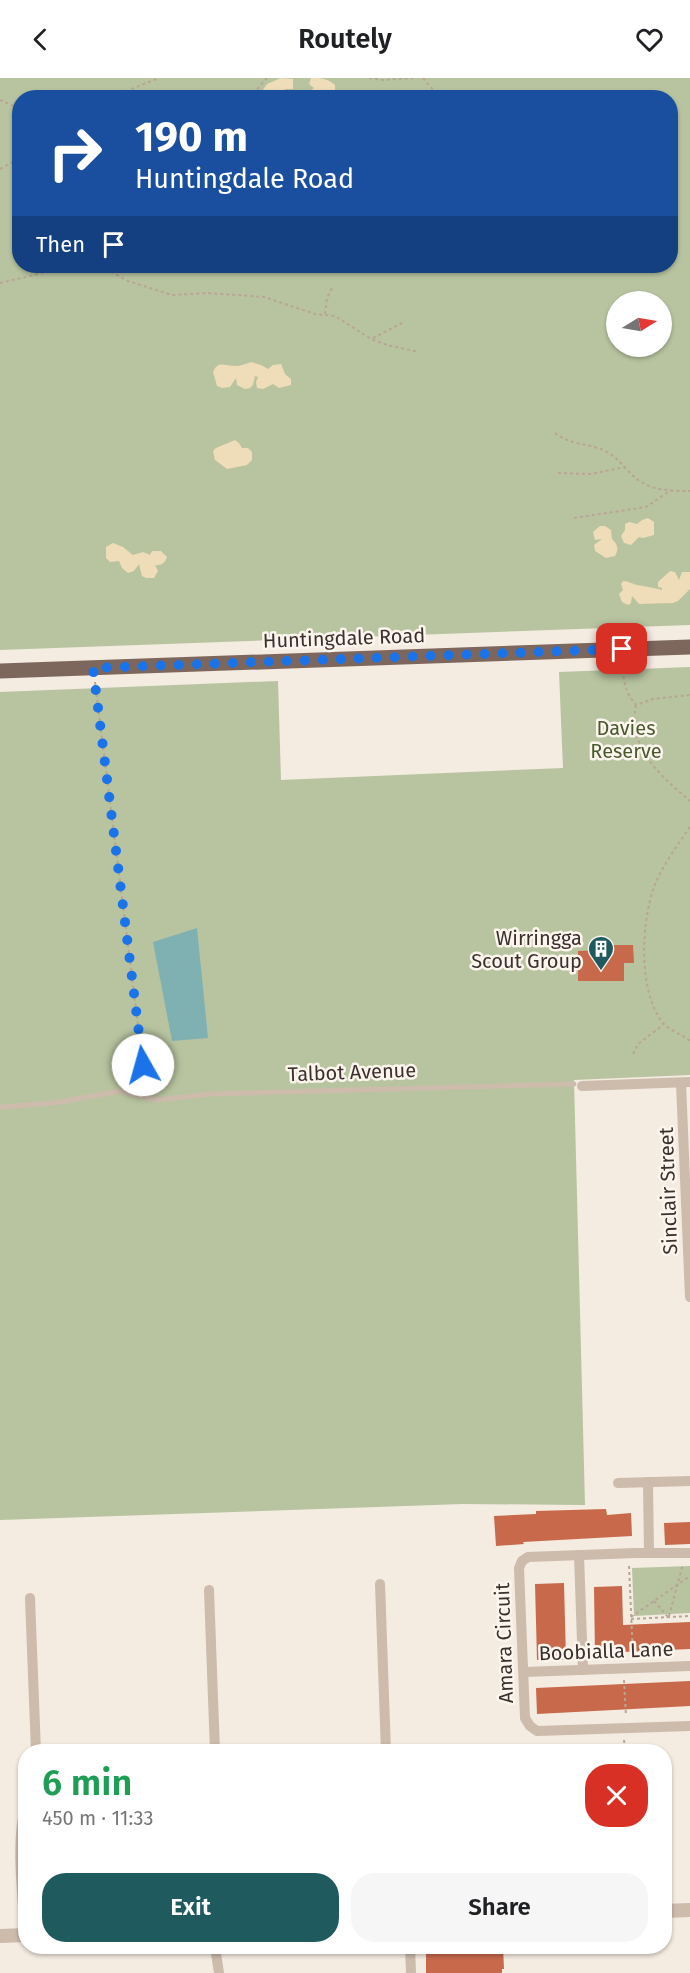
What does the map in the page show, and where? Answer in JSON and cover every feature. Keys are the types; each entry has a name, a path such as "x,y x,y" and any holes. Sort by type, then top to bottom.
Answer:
{"main road":[{"name":"Huntingdale Road","path":"0,671 690,647"}],"street":[{"name":"Talbot Avenue","path":"578,1085 686,1083"},
{"name":"Sinclair Street","path":"686,1083 690,1297"},
{"path":"618,1483 690,1480"},
{"path":"648,1482 649,1553"},
{"name":"Amara Circuit","path":"690,1553 528,1557 522,1561 519,1568 525,1718 530,1726 537,1731 690,1726"},
{"path":"579,1555 583,1670"},
{"path":"380,1584 386,1744"},
{"path":"209,1590 215,1744"},
{"path":"30,1598 36,1744"},
{"name":"Boobialla Lane","path":"524,1672 690,1666"},
{"path":"672,1911 690,1910"},
{"path":"0,1936 18,1935"},
{"path":"216,1954 219,1971"},
{"path":"219,1971 222,1954"},
{"path":"410,1954 411,1973"}],"lane":[{"name":"Talbot Avenue","path":"0,1107 54,1103 120,1091 156,1100 211,1094 578,1085"}],"path":[{"path":"128,90 159,78"},
{"path":"256,90 267,78"},
{"path":"369,78 383,80 413,78"},
{"path":"423,78 433,90"},
{"path":"0,284 44,273"},
{"path":"113,273 128,281 172,294 208,293 264,297 294,308 335,316 371,339 419,352"},
{"path":"325,315 327,298 332,288"},
{"path":"371,339 402,323"},
{"path":"555,433 572,443 604,450 613,455 642,483 651,487 690,491"},
{"path":"558,473 591,474 626,466"},
{"path":"574,518 646,507 671,490"},
{"path":"622,649 623,683 628,696 636,705"},
{"path":"93,668 143,1065 133,1095"},
{"path":"636,705 654,699 690,695"},
{"path":"636,705 634,717 638,739 651,765 690,801"},
{"path":"690,827 674,850 655,886 645,918 648,990 664,1024 690,1041"},
{"path":"633,1054 638,1044 664,1024"},
{"path":"668,1617 683,1564"},
{"path":"626,1728 631,1618 629,1566"},
{"path":"631,1618 690,1576"},
{"path":"654,1601 668,1617"},
{"path":"631,1618 690,1616"}],"green space":[{"path":"0,78 690,78 690,625 0,650"},
{"name":"Davies Reserve","path":"690,667 690,1075 574,1080 585,1505 463,1504 0,1520 0,692 278,681 281,780 563,768 559,672"},
{"path":"690,1566 690,1613 634,1616 632,1568"}],"sand":[{"path":"281,78 293,79 293,89 263,90 267,84"},
{"path":"311,78 321,78 335,85 335,90 312,90 314,88 309,84"},
{"path":"251,362 268,369 273,365 281,364 285,374 291,379 291,385 279,388 273,384 263,389 257,388 258,377 255,376 250,388 245,389 237,385 236,378 230,387 217,386 213,372 217,366 222,364 237,366"},
{"path":"235,440 242,448 248,448 252,452 252,460 247,465 227,469 215,460 213,451"},
{"path":"648,518 654,522 654,535 639,537 631,545 624,543 621,536 625,530 625,524 629,522 637,524"},
{"path":"600,526 611,530 612,539 617,547 615,556 606,558 595,551 594,545 602,539 595,540 593,532"},
{"path":"113,543 133,555 143,552 150,555 152,551 161,551 167,557 162,564 155,565 158,571 154,578 146,578 142,576 139,564 134,571 128,573 119,561 110,562 106,558 106,547"},
{"path":"670,571 675,572 679,580 682,572 690,572 690,589 678,601 639,604 632,596 631,603 628,605 622,602 619,594 623,590 621,584 623,581 662,590 658,587 658,582"}],"water":[{"path":"197,928 208,1038 172,1041 153,942"}],"building":[{"name":"Wirringga Scout Group","path":"608,945 633,945 634,963 624,963 624,981 578,981 578,951 608,950"},
{"path":"606,1509 607,1515 631,1513 632,1536 523,1542 524,1544 496,1546 494,1516 536,1514 536,1511"},
{"path":"690,1522 690,1544 665,1545 664,1523"},
{"path":"564,1583 566,1660 537,1660 535,1584"},
{"path":"622,1586 623,1625 690,1622 690,1649 595,1655 594,1587"},
{"path":"690,1681 690,1706 537,1714 536,1688"},
{"path":"426,1954 503,1954 502,1973 426,1973"}],"place":[{"name":"Wirringga Scout Group","path":"601,972"}],"route":[{"path":"143,1065 93,668 622,649"}]}
